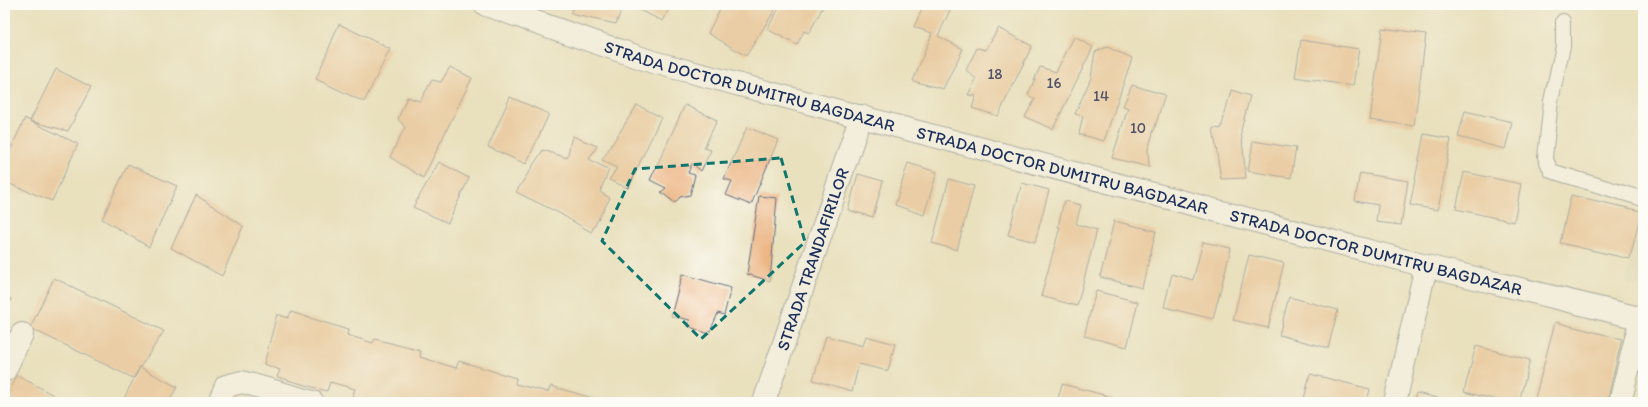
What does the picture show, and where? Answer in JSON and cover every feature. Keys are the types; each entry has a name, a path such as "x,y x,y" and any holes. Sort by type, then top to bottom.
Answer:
{"street":[{"name":"STRADA DOCTOR DUMITRU BAGDAZAR","path":"486,5 653,62 1426,266 1642,319"},
{"name":"STRADA TRANDAFIRILOR","path":"764,402 861,116"},
{"path":"1394,402 1426,266"},
{"path":"1620,402 1642,319"},
{"path":"5,370 22,334"},
{"path":"219,402 226,386 242,382 313,402"}],"lane":[{"path":"1563,21 1563,46 1551,101 1545,157 1551,171 1643,198"}],"highlighted area":[{"path":"781,158 805,242 701,339 602,241 635,169"}],"shaded area":[{"path":"1643,175 1643,289 1626,284 1641,211 1641,183"}],"building":[{"path":"574,5 623,5 616,24 570,14"},
{"path":"628,5 671,5 663,21"},
{"path":"722,5 778,5 746,56 708,33"},
{"path":"781,5 824,5 809,33 804,31 797,45 767,29"},
{"path":"924,5 936,5 950,10 938,36 963,49 943,89 913,81 932,33 914,27"},
{"path":"339,24 390,49 364,102 316,79"},
{"path":"998,28 1032,46 998,116 972,108 976,96 968,95 976,79 966,70 977,48 986,50"},
{"path":"1382,28 1426,34 1414,126 1370,120"},
{"path":"1074,37 1093,47 1053,129 1025,117 1035,99 1028,95 1040,67 1056,72"},
{"path":"1301,40 1359,49 1353,86 1295,77"},
{"path":"1107,47 1132,58 1104,141 1079,134 1083,116 1075,114 1091,78 1095,52"},
{"path":"450,67 472,78 423,178 390,157 405,127 398,119 407,97 420,101 432,80 441,82"},
{"path":"56,69 91,87 68,131 30,121"},
{"path":"1132,85 1165,95 1148,149 1149,167 1112,158 1128,108 1123,106"},
{"path":"1231,90 1250,96 1241,130 1246,178 1221,179 1213,128 1221,129"},
{"path":"510,97 549,114 526,164 488,147"},
{"path":"637,105 661,117 628,188 609,180 617,168 602,160"},
{"path":"685,105 717,120 704,148 711,150 701,171 692,163 688,173 695,175 690,195 680,197 675,203 661,192 666,188 650,180"},
{"path":"1465,111 1512,122 1505,149 1458,137"},
{"path":"25,118 78,144 52,201 5,182 5,161"},
{"path":"747,127 778,140 751,205 726,195 732,181 724,179"},
{"path":"1424,134 1451,139 1438,210 1410,205"},
{"path":"572,136 597,146 589,159 609,170 600,192 610,198 591,232 559,213 516,192 543,150 567,158"},
{"path":"1253,141 1296,148 1291,178 1248,171"},
{"path":"439,162 469,178 448,223 413,207"},
{"path":"908,163 937,172 924,215 895,205"},
{"path":"128,164 177,186 149,247 102,219"},
{"path":"1464,172 1521,184 1514,222 1456,209"},
{"path":"1360,173 1408,181 1401,225 1376,222 1378,205 1355,201"},
{"path":"858,174 883,181 873,217 848,210"},
{"path":"949,179 974,186 957,250 932,243"},
{"path":"1022,183 1049,190 1035,242 1008,235"},
{"path":"196,195 243,226 222,276 171,248"},
{"path":"1571,195 1641,211 1630,259 1560,243"},
{"path":"759,196 777,198 770,281 747,274"},
{"path":"1064,201 1081,205 1076,224 1097,230 1077,306 1041,296 1060,227 1058,227"},
{"path":"1114,221 1156,231 1142,288 1100,277"},
{"path":"1203,242 1231,248 1213,319 1164,307 1172,274 1193,280"},
{"path":"1249,255 1284,263 1268,328 1233,320"},
{"path":"682,274 731,288 724,315 718,313 709,334 687,326 690,320 671,316"},
{"path":"54,278 164,331 133,378 30,328"},
{"path":"1096,291 1138,302 1127,347 1084,336"},
{"path":"5,297 11,299 5,315"},
{"path":"1289,297 1338,310 1328,348 1279,335"},
{"path":"291,312 348,330 347,335 373,343 375,339 421,351 420,357 456,368 459,361 516,378 515,384 548,392 551,386 603,402 369,402 352,397 355,389 330,382 327,391 277,377 280,370 264,364 277,314 288,318"},
{"path":"1555,322 1622,339 1607,402 1534,402"},
{"path":"826,336 863,346 866,336 895,344 888,371 859,364 852,391 813,380"},
{"path":"1476,346 1530,360 1519,402 1506,402 1464,392"},
{"path":"140,367 177,387 169,402 122,402"},
{"path":"1310,374 1370,389 1367,402 1318,402 1304,399"},
{"path":"17,375 66,402 5,402"},
{"path":"1062,384 1112,397 1111,402 1057,402"},
{"path":"1416,393 1451,401 1451,402 1414,402"}]}
